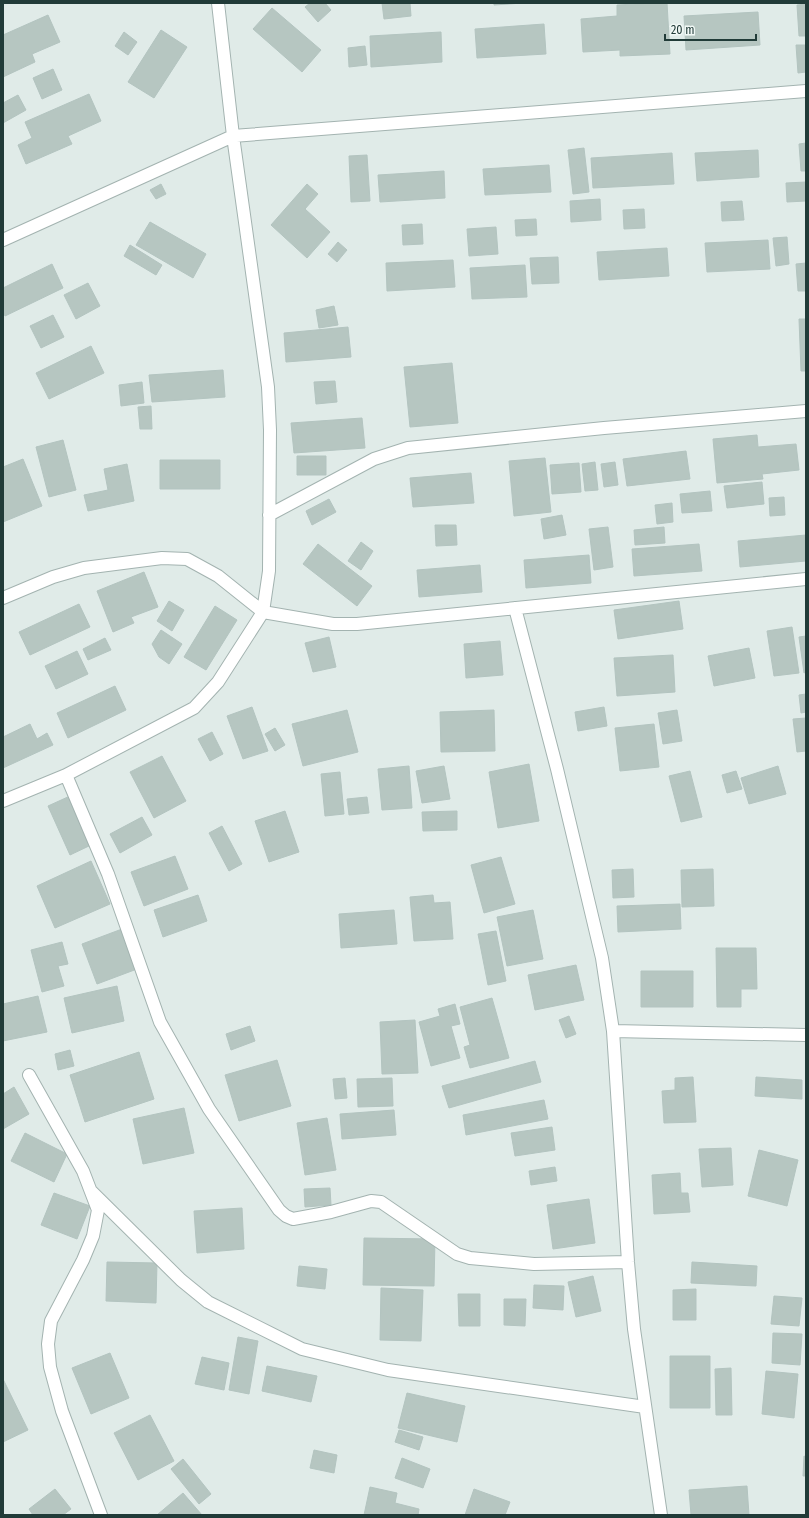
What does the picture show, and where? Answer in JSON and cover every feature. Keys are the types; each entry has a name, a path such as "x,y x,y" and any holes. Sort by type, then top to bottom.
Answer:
{"street":[{"path":"3,801 66,775 194,708 218,682 263,612 269,571 270,430 268,387 233,136 218,3"},
{"path":"3,240 233,136 806,91"},
{"path":"269,515 374,459 408,448 604,428 806,411"},
{"path":"3,598 53,577 84,568 169,558 187,559 218,576 263,612 333,624 357,624 806,579"},
{"path":"515,608 557,769 602,958 613,1031 628,1262 634,1329 661,1515"},
{"path":"66,775 108,874 160,1022 209,1109 279,1210 286,1216 293,1219 331,1212 371,1201 381,1202 457,1254 470,1258 534,1264 628,1262"},
{"path":"613,1031 806,1035"},
{"path":"29,1075 83,1171 98,1210 93,1236 83,1260 51,1320 48,1344 50,1367 62,1411 101,1515"},
{"path":"91,1191 181,1280 208,1302 302,1349 388,1370 646,1407"}],"building":[{"path":"310,3 325,3 331,10 318,22 305,7"},
{"path":"382,3 410,3 411,16 384,19"},
{"path":"494,3 523,3 494,5"},
{"path":"667,3 670,54 620,56 620,50 583,52 581,19 617,16 617,5"},
{"path":"806,4 806,36 799,36 797,5"},
{"path":"272,8 321,50 302,72 253,29"},
{"path":"758,12 760,45 686,50 684,16"},
{"path":"48,15 60,42 32,54 35,62 3,77 3,35"},
{"path":"544,24 546,54 477,58 475,29"},
{"path":"161,30 187,47 154,98 128,82"},
{"path":"124,32 137,42 128,55 115,46"},
{"path":"441,32 442,62 371,67 370,36"},
{"path":"796,45 806,45 806,72 798,73"},
{"path":"365,46 367,65 349,67 348,48"},
{"path":"53,69 62,90 42,99 33,78"},
{"path":"89,94 101,121 68,136 72,144 26,164 18,145 32,138 25,122"},
{"path":"18,95 26,110 3,123 3,103"},
{"path":"806,143 806,171 801,171 799,144"},
{"path":"584,148 589,192 573,194 568,150"},
{"path":"758,150 759,177 697,181 695,153"},
{"path":"672,153 674,184 593,188 591,158"},
{"path":"367,155 370,201 351,202 349,156"},
{"path":"549,165 551,192 485,195 483,169"},
{"path":"444,171 445,198 380,202 378,175"},
{"path":"806,182 806,201 787,202 786,183"},
{"path":"161,184 166,194 156,199 150,190"},
{"path":"307,184 318,194 305,209 330,232 307,258 271,225"},
{"path":"600,199 601,220 571,222 570,201"},
{"path":"742,201 744,220 722,221 721,202"},
{"path":"644,209 645,228 624,229 623,210"},
{"path":"536,219 537,235 516,236 515,220"},
{"path":"150,222 206,254 193,278 136,245"},
{"path":"422,224 423,244 403,245 402,225"},
{"path":"496,227 498,254 469,256 467,229"},
{"path":"787,237 789,264 776,266 773,238"},
{"path":"768,240 770,269 707,272 705,243"},
{"path":"338,242 347,250 337,262 328,254"},
{"path":"130,245 162,265 156,275 124,256"},
{"path":"667,248 669,276 599,280 597,252"},
{"path":"558,257 559,283 532,284 530,258"},
{"path":"453,260 455,287 387,291 386,263"},
{"path":"806,263 806,291 798,291 796,264"},
{"path":"52,264 63,288 5,316 3,312 3,288"},
{"path":"525,265 527,297 472,299 470,268"},
{"path":"88,283 100,306 76,319 64,295"},
{"path":"334,306 338,325 319,328 316,310"},
{"path":"53,315 64,337 41,348 30,326"},
{"path":"799,319 806,319 806,371 801,371"},
{"path":"348,327 351,357 286,362 284,333"},
{"path":"91,346 104,373 49,399 36,373"},
{"path":"452,363 458,423 410,427 404,367"},
{"path":"223,370 225,397 152,402 149,375"},
{"path":"335,381 337,402 316,404 314,382"},
{"path":"142,382 144,403 121,406 119,385"},
{"path":"151,406 152,429 140,429 138,407"},
{"path":"362,418 365,448 294,453 291,423"},
{"path":"757,435 758,447 796,444 799,470 762,474 763,479 717,483 713,439"},
{"path":"63,440 76,490 49,497 36,447"},
{"path":"686,451 690,479 627,486 623,459"},
{"path":"297,456 326,456 326,475 297,475"},
{"path":"545,458 551,512 514,516 509,461"},
{"path":"23,459 42,506 3,522 3,467"},
{"path":"160,460 220,460 220,489 160,489"},
{"path":"595,462 598,490 585,491 582,464"},
{"path":"615,462 618,485 604,487 601,464"},
{"path":"579,463 581,492 552,494 550,465"},
{"path":"127,464 134,501 88,511 84,495 108,490 104,469"},
{"path":"471,473 474,503 413,507 410,478"},
{"path":"762,482 764,504 727,508 724,486"},
{"path":"710,491 712,511 682,513 680,494"},
{"path":"784,497 785,515 770,516 769,498"},
{"path":"329,499 336,512 312,525 306,511"},
{"path":"672,503 673,522 657,524 655,505"},
{"path":"562,515 566,535 544,539 541,519"},
{"path":"435,525 456,525 457,545 436,546"},
{"path":"608,527 613,567 594,570 589,529"},
{"path":"664,527 665,543 635,545 634,530"},
{"path":"806,535 806,561 740,567 738,541"},
{"path":"361,542 373,551 361,570 348,561"},
{"path":"318,544 372,586 357,606 303,564"},
{"path":"699,544 702,571 634,576 632,549"},
{"path":"589,555 591,583 526,588 524,560"},
{"path":"480,565 482,592 419,597 417,570"},
{"path":"144,572 158,607 131,617 134,623 113,632 97,591"},
{"path":"169,601 184,610 172,631 157,621"},
{"path":"679,601 683,629 618,639 614,610"},
{"path":"79,604 90,627 30,655 19,632"},
{"path":"215,606 237,620 206,670 184,657"},
{"path":"792,627 799,673 774,676 767,631"},
{"path":"161,630 182,644 169,664 159,657 152,644"},
{"path":"806,636 806,672 804,673 799,637"},
{"path":"329,637 336,667 313,672 305,643"},
{"path":"105,638 111,650 88,660 83,649"},
{"path":"500,641 503,675 466,678 464,644"},
{"path":"749,648 755,678 714,686 708,656"},
{"path":"77,651 88,674 56,689 45,666"},
{"path":"673,655 675,692 617,696 614,658"},
{"path":"115,686 126,710 68,738 57,713"},
{"path":"806,694 806,712 801,713 799,695"},
{"path":"252,707 268,751 243,759 227,716"},
{"path":"604,707 607,726 578,731 575,712"},
{"path":"347,710 358,752 303,766 292,724"},
{"path":"494,710 495,751 441,752 440,712"},
{"path":"677,710 682,741 663,744 658,713"},
{"path":"806,718 806,751 797,752 793,719"},
{"path":"30,724 37,739 47,733 53,745 3,768 3,737"},
{"path":"654,724 659,767 620,771 615,728"},
{"path":"275,728 285,745 275,751 265,734"},
{"path":"212,732 223,754 210,761 198,739"},
{"path":"162,756 186,801 154,818 130,772"},
{"path":"529,764 539,821 498,828 489,772"},
{"path":"409,766 412,808 382,810 378,769"},
{"path":"444,766 450,799 422,803 416,771"},
{"path":"778,766 786,794 749,804 741,778"},
{"path":"690,771 702,817 681,822 669,776"},
{"path":"736,771 742,789 727,793 722,775"},
{"path":"340,772 344,814 325,816 321,774"},
{"path":"70,796 91,845 70,855 48,806"},
{"path":"367,797 369,813 349,815 347,799"},
{"path":"285,811 299,852 269,862 255,821"},
{"path":"457,811 457,830 423,831 422,812"},
{"path":"142,817 152,835 120,853 110,834"},
{"path":"222,826 242,864 229,871 209,833"},
{"path":"175,856 188,889 144,906 131,872"},
{"path":"501,857 515,904 484,913 471,865"},
{"path":"91,861 110,904 55,928 37,886"},
{"path":"633,869 634,897 613,898 612,870"},
{"path":"713,869 714,906 682,907 681,870"},
{"path":"198,895 207,921 163,937 154,910"},
{"path":"433,895 434,903 450,902 453,939 414,941 410,897"},
{"path":"680,904 681,929 618,932 617,906"},
{"path":"394,910 397,944 341,948 339,914"},
{"path":"533,910 543,959 507,966 497,917"},
{"path":"122,929 137,969 97,984 82,944"},
{"path":"496,931 506,981 488,985 478,934"},
{"path":"62,942 68,964 58,966 64,986 42,992 31,950"},
{"path":"716,948 756,948 757,989 741,989 741,1007 717,1007"},
{"path":"576,965 584,1000 535,1010 528,975"},
{"path":"641,971 693,971 693,1007 641,1007"},
{"path":"117,986 124,1021 72,1033 64,998"},
{"path":"38,996 47,1032 3,1041 3,1004"},
{"path":"492,998 509,1058 470,1068 464,1047 470,1045 460,1007"},
{"path":"455,1004 460,1024 451,1026 460,1058 431,1066 419,1022 440,1016 438,1009"},
{"path":"569,1016 576,1034 566,1038 559,1020"},
{"path":"415,1020 418,1073 382,1074 380,1022"},
{"path":"250,1026 255,1041 231,1050 226,1034"},
{"path":"70,1050 74,1066 58,1070 55,1054"},
{"path":"139,1052 154,1099 85,1122 70,1075"},
{"path":"277,1060 291,1106 239,1121 225,1075"},
{"path":"535,1061 541,1082 449,1108 442,1086"},
{"path":"693,1077 696,1122 664,1123 662,1091 675,1090 675,1078"},
{"path":"756,1077 802,1080 802,1099 755,1096"},
{"path":"345,1078 347,1098 335,1099 333,1079"},
{"path":"392,1078 393,1106 358,1107 357,1079"},
{"path":"14,1087 29,1114 3,1129 3,1094"},
{"path":"544,1100 548,1119 466,1135 463,1115"},
{"path":"184,1108 194,1153 143,1164 133,1119"},
{"path":"394,1110 396,1135 342,1139 340,1114"},
{"path":"327,1118 336,1170 305,1175 297,1123"},
{"path":"552,1127 555,1150 515,1156 511,1133"},
{"path":"25,1133 67,1154 54,1182 11,1161"},
{"path":"731,1148 733,1185 702,1187 699,1149"},
{"path":"759,1150 798,1160 787,1206 748,1196"},
{"path":"555,1167 557,1181 531,1185 529,1171"},
{"path":"680,1173 681,1193 688,1193 690,1212 654,1214 652,1175"},
{"path":"330,1188 331,1205 305,1207 304,1189"},
{"path":"54,1193 90,1206 77,1239 41,1225"},
{"path":"589,1199 595,1243 553,1249 547,1205"},
{"path":"242,1208 244,1249 197,1253 194,1211"},
{"path":"364,1238 435,1239 434,1286 363,1285"},
{"path":"107,1262 157,1263 156,1303 106,1301"},
{"path":"692,1262 757,1266 756,1286 691,1283"},
{"path":"299,1266 327,1269 325,1289 297,1286"},
{"path":"593,1276 601,1311 576,1317 568,1282"},
{"path":"534,1285 564,1286 563,1310 533,1308"},
{"path":"381,1288 423,1290 421,1341 380,1340"},
{"path":"696,1289 696,1320 673,1320 673,1290"},
{"path":"458,1294 480,1294 480,1326 459,1326"},
{"path":"774,1296 802,1298 799,1326 771,1324"},
{"path":"504,1299 526,1299 525,1326 504,1325"},
{"path":"773,1333 802,1334 800,1365 772,1363"},
{"path":"238,1337 258,1341 249,1394 229,1390"},
{"path":"110,1353 129,1398 91,1414 72,1368"},
{"path":"670,1356 710,1356 710,1408 670,1408"},
{"path":"202,1357 229,1363 224,1390 195,1384"},
{"path":"267,1366 317,1376 311,1402 262,1391"},
{"path":"731,1368 732,1415 716,1415 715,1369"},
{"path":"766,1371 798,1374 794,1418 762,1414"},
{"path":"3,1379 28,1430 3,1442"},
{"path":"407,1393 465,1406 457,1442 398,1428"},
{"path":"150,1415 174,1461 138,1480 114,1433"},
{"path":"399,1430 423,1437 419,1450 395,1442"},
{"path":"314,1450 337,1455 334,1473 310,1468"},
{"path":"804,1456 806,1457 806,1476 803,1476"},
{"path":"402,1458 430,1469 423,1488 395,1478"},
{"path":"183,1459 211,1494 199,1504 171,1469"},
{"path":"747,1486 749,1515 691,1515 689,1490"},
{"path":"370,1487 397,1493 395,1503 419,1509 418,1515 364,1515"},
{"path":"55,1489 71,1509 63,1515 33,1515 29,1509"},
{"path":"474,1489 510,1502 505,1515 465,1515"},
{"path":"183,1493 202,1515 157,1515"}]}
